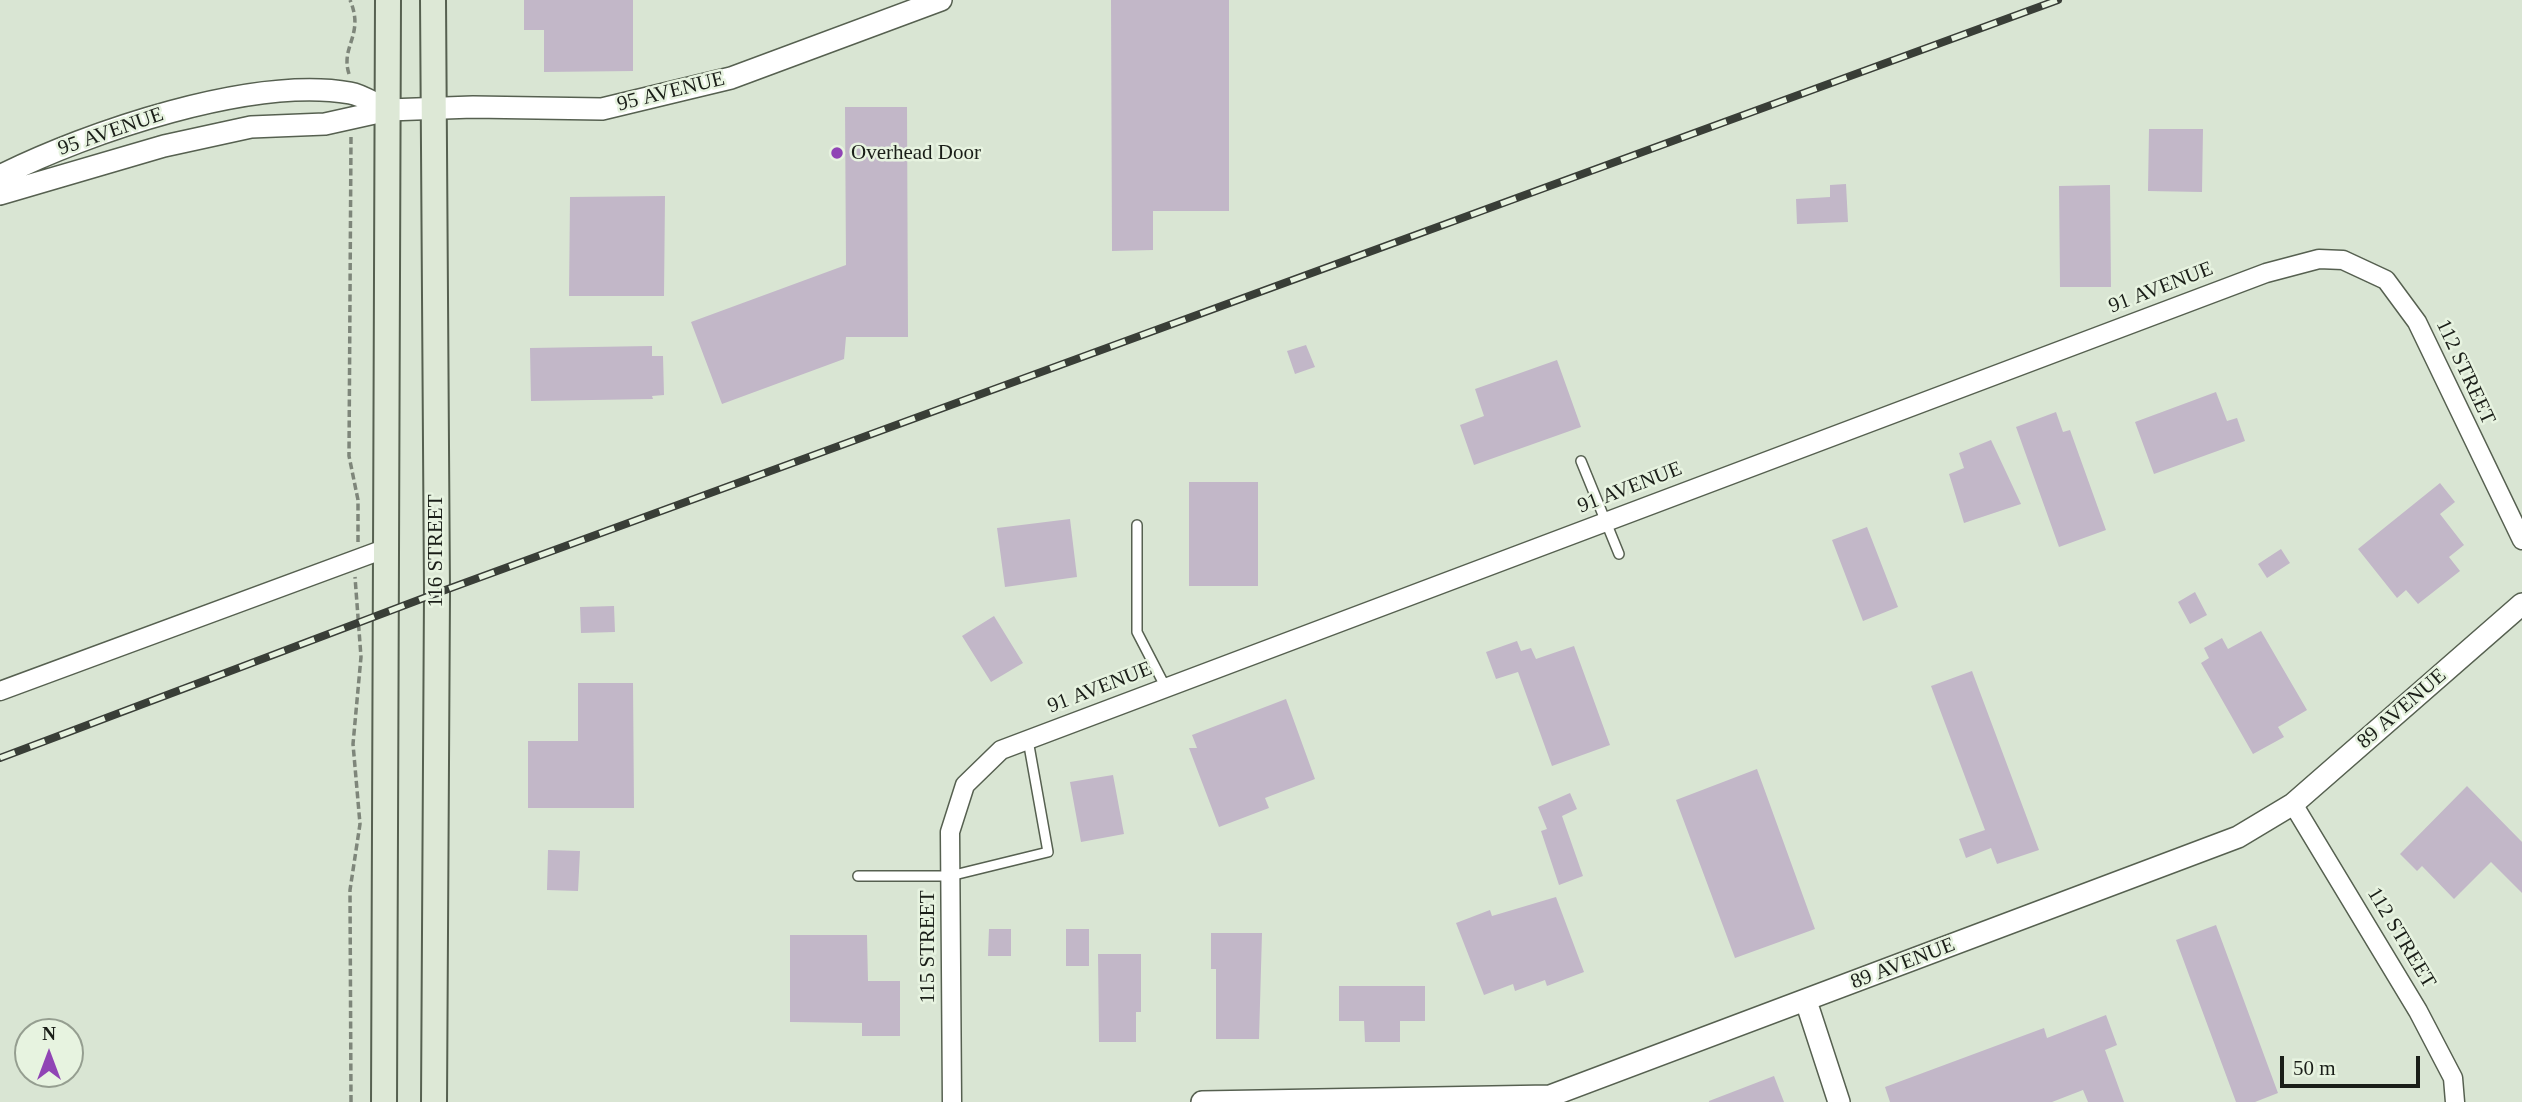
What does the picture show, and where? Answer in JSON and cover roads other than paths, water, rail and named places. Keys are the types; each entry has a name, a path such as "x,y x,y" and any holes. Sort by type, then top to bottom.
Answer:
{"main road":[{"path":"384,1102 388,0"},
{"name":"116 STREET","path":"433,0 437,580 434,1102"}],"street":[{"name":"95 AVENUE","path":"0,194 215,133 283,124 325,124 388,110 603,109 731,78 941,0"},
{"name":"95 AVENUE","path":"0,176 33,159 113,128 185,108 248,96 317,89 353,93 388,110"},
{"name":"91 AVENUE","path":"963,793 965,785 1000,750 2266,273 2319,259 2333,259"},
{"name":"112 STREET","path":"2333,259 2343,260 2386,279 2417,322 2522,540"},
{"path":"0,691 387,548"},
{"name":"89 AVENUE","path":"1202,1102 1550,1096 1805,1001 2238,837 2293,804 2522,604"},
{"name":"115 STREET","path":"952,1102 950,832 963,793"},
{"name":"112 STREET","path":"2293,804 2418,1010 2453,1078 2455,1102"},
{"path":"1805,1001 1839,1102"}],"lane":[{"path":"1581,461 1619,554"},
{"path":"1137,525 1137,632 1166,688"},
{"path":"858,876 950,876 1048,852 1028,740"}],"railway":[{"path":"0,758 437,593 2058,0"}],"place":[{"name":"Overhead Door","path":"837,153"}]}
